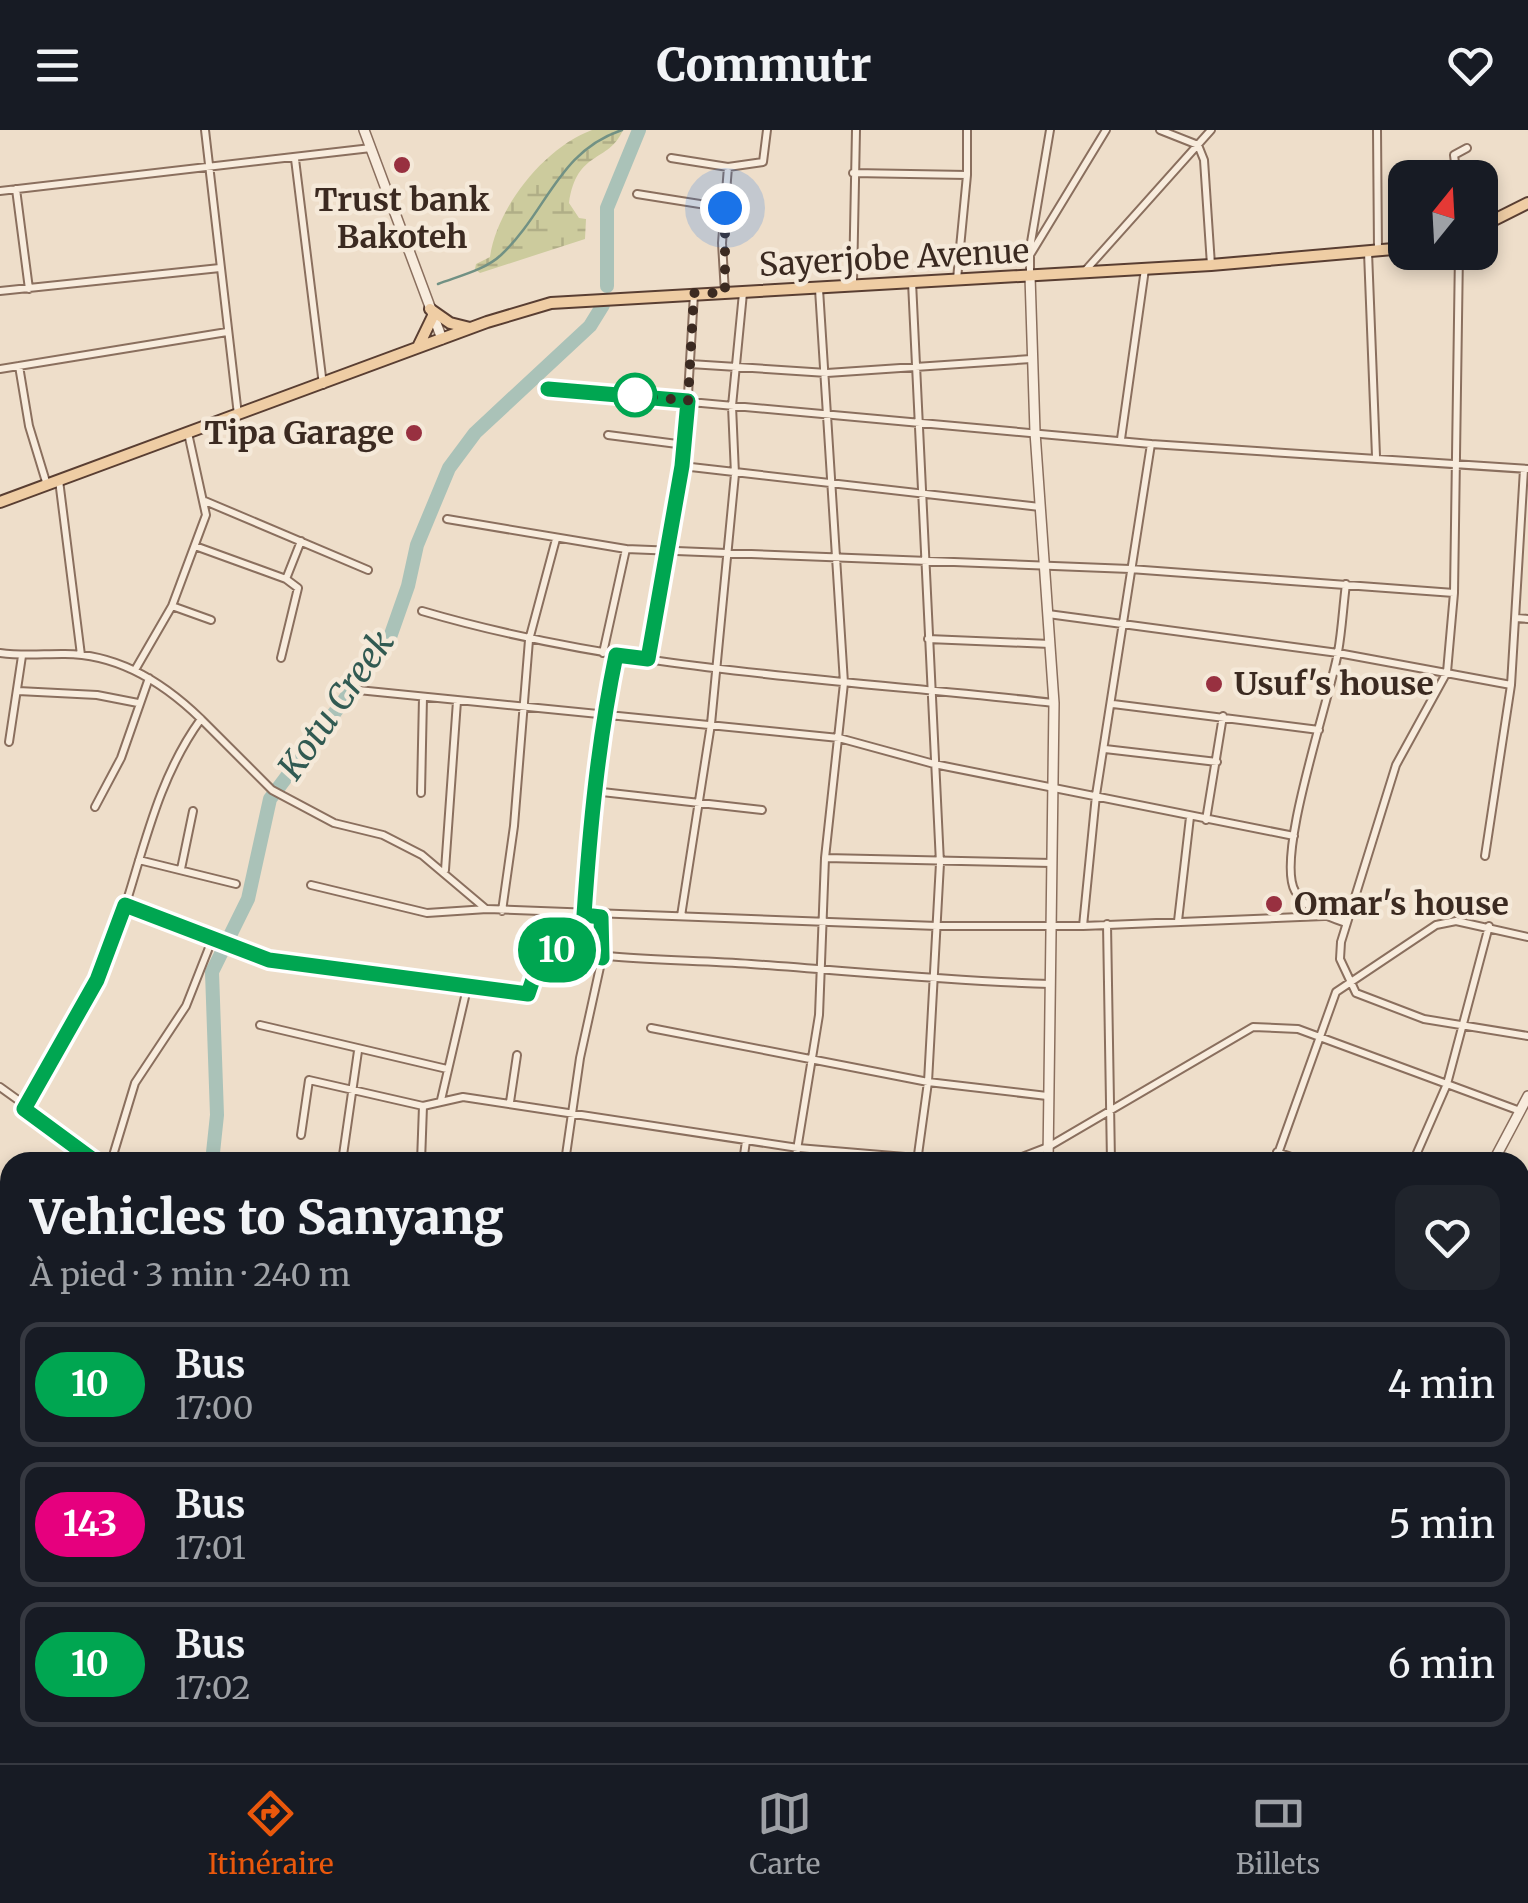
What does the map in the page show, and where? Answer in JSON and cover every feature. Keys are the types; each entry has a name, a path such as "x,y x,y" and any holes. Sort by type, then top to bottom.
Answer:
{"main road":[{"path":"1498,218 1528,203"},
{"name":"Sayerjobe Avenue","path":"0,502 470,328 551,303 819,288 853,282 1212,265 1388,250"},
{"path":"416,349 432,313 470,328"}],"street":[{"path":"205,130 238,416"},
{"path":"364,130 442,339"},
{"path":"671,158 728,167 763,162 767,130"},
{"path":"853,282 856,130"},
{"path":"957,280 967,130"},
{"path":"1048,1152 1054,703 1032,359 1030,254 1050,130"},
{"path":"1030,254 1106,130"},
{"path":"1160,130 1198,144 1204,160 1212,265"},
{"path":"1083,272 1212,130"},
{"path":"1376,457 1373,252 1377,130"},
{"path":"0,191 371,148"},
{"path":"1455,160 1454,153 1467,148"},
{"path":"295,158 322,385"},
{"path":"725,293 728,167"},
{"path":"853,172 967,175"},
{"path":"16,189 28,289"},
{"path":"637,194 725,208"},
{"path":"0,292 220,268"},
{"path":"1121,440 1146,269"},
{"path":"1459,270 1454,593 1446,672 1396,765 1346,923 1340,959 1347,982 1356,993 1397,1011 1528,1036"},
{"path":"912,282 940,863 928,1082 918,1152"},
{"path":"797,1152 822,969 825,858 844,684 819,288"},
{"path":"681,917 711,724 734,474 732,406 743,292"},
{"path":"648,659 685,445 694,293"},
{"path":"0,369 227,332"},
{"path":"690,364 827,373 1032,359"},
{"path":"19,366 30,426 53,482 81,655"},
{"path":"548,389 1151,444 1526,469 1511,685 1486,856"},
{"path":"135,670 172,606 195,546 205,502 188,433"},
{"path":"608,435 685,445"},
{"path":"1083,926 1096,795 1151,444"},
{"path":"682,466 1040,508"},
{"path":"205,502 368,570"},
{"path":"446,519 626,550 725,550 1130,569 1454,593"},
{"path":"502,911 514,826 530,640 556,539"},
{"path":"286,579 301,542"},
{"path":"195,546 286,579 298,588 281,658"},
{"path":"603,653 626,550"},
{"path":"1324,916 1293,889 1294,836 1338,653 1346,584"},
{"path":"172,606 210,620"},
{"path":"422,611 530,640 714,672 1054,703"},
{"path":"1048,614 1338,653 1511,685"},
{"path":"1516,618 1528,619"},
{"path":"928,639 1050,644"},
{"path":"0,653 81,655 135,670 202,719 275,792 347,829 394,840 445,871 487,910"},
{"path":"584,915 592,791 616,655"},
{"path":"8,742 22,656"},
{"path":"95,807 120,758 148,678"},
{"path":"358,690 839,738 934,764 1294,836"},
{"path":"18,692 97,695 138,703"},
{"path":"421,793 423,697"},
{"path":"445,871 457,700"},
{"path":"1113,704 1319,730"},
{"path":"1206,820 1223,716"},
{"path":"81,1152 27,1115 25,1105 97,980 172,764 202,719"},
{"path":"1105,749 1216,762"},
{"path":"592,791 762,810"},
{"path":"180,869 193,811"},
{"path":"1178,921 1190,817"},
{"path":"825,858 1053,863"},
{"path":"140,860 236,884"},
{"path":"311,885 427,913 487,910 601,917 821,918 937,926 1083,926 1324,916 1346,923"},
{"path":"125,905 286,964 528,994 544,947 602,958 822,969 933,981 1051,984"},
{"path":"567,1152 602,958 601,917"},
{"path":"1277,1152 1336,992 1347,982 1436,925 1456,922 1489,926 1528,937"},
{"path":"1108,924 1110,1152"},
{"path":"1417,1152 1446,1084 1489,926"},
{"path":"114,1152 135,1083 186,1006 212,940"},
{"path":"441,1100 468,984"},
{"path":"260,1025 447,1069"},
{"path":"1035,1152 1108,1114 1253,1027 1298,1029 1520,1111"},
{"path":"651,1028 928,1082 1046,1096"},
{"path":"343,1152 358,1051"},
{"path":"510,1102 517,1055"},
{"path":"300,1136 309,1080 423,1106 463,1097 510,1102 838,1152"},
{"path":"0,1088 25,1105"},
{"path":"1498,1152 1528,1096"},
{"path":"421,1152 423,1106"},
{"path":"745,1152 746,1141"}],"green space":[{"path":"592,130 623,130 617,141 586,165 573,186 569,203 579,218 586,219 585,239 480,273 475,269 476,264 490,257 502,218 526,181 557,150"}],"waterway":[{"path":"438,284 480,269 501,255 568,167 600,140 622,130"},
{"name":"Kotu Creek","path":"607,286 607,208 639,130"},
{"name":"Kotu Creek","path":"213,1152 217,1115 212,972 248,899 270,799 389,640 417,545 449,468 475,433 590,326 603,305"}],"bus line":[{"name":"10","path":"81,1152 24,1109 97,980 125,905 286,964 438,979 528,994 544,947 602,958 601,917 584,915 592,791 616,655 648,659 682,466 688,401 548,389"}],"place":[{"name":"Trust bank Bakoteh","path":"402,165"},
{"name":"Tipa Garage","path":"414,433"},
{"name":"Usuf's house","path":"1214,684"},
{"name":"Omar's house","path":"1274,904"}],"route":[{"path":"635,395 632,394 688,401 694,293 725,293 725,208"}]}
